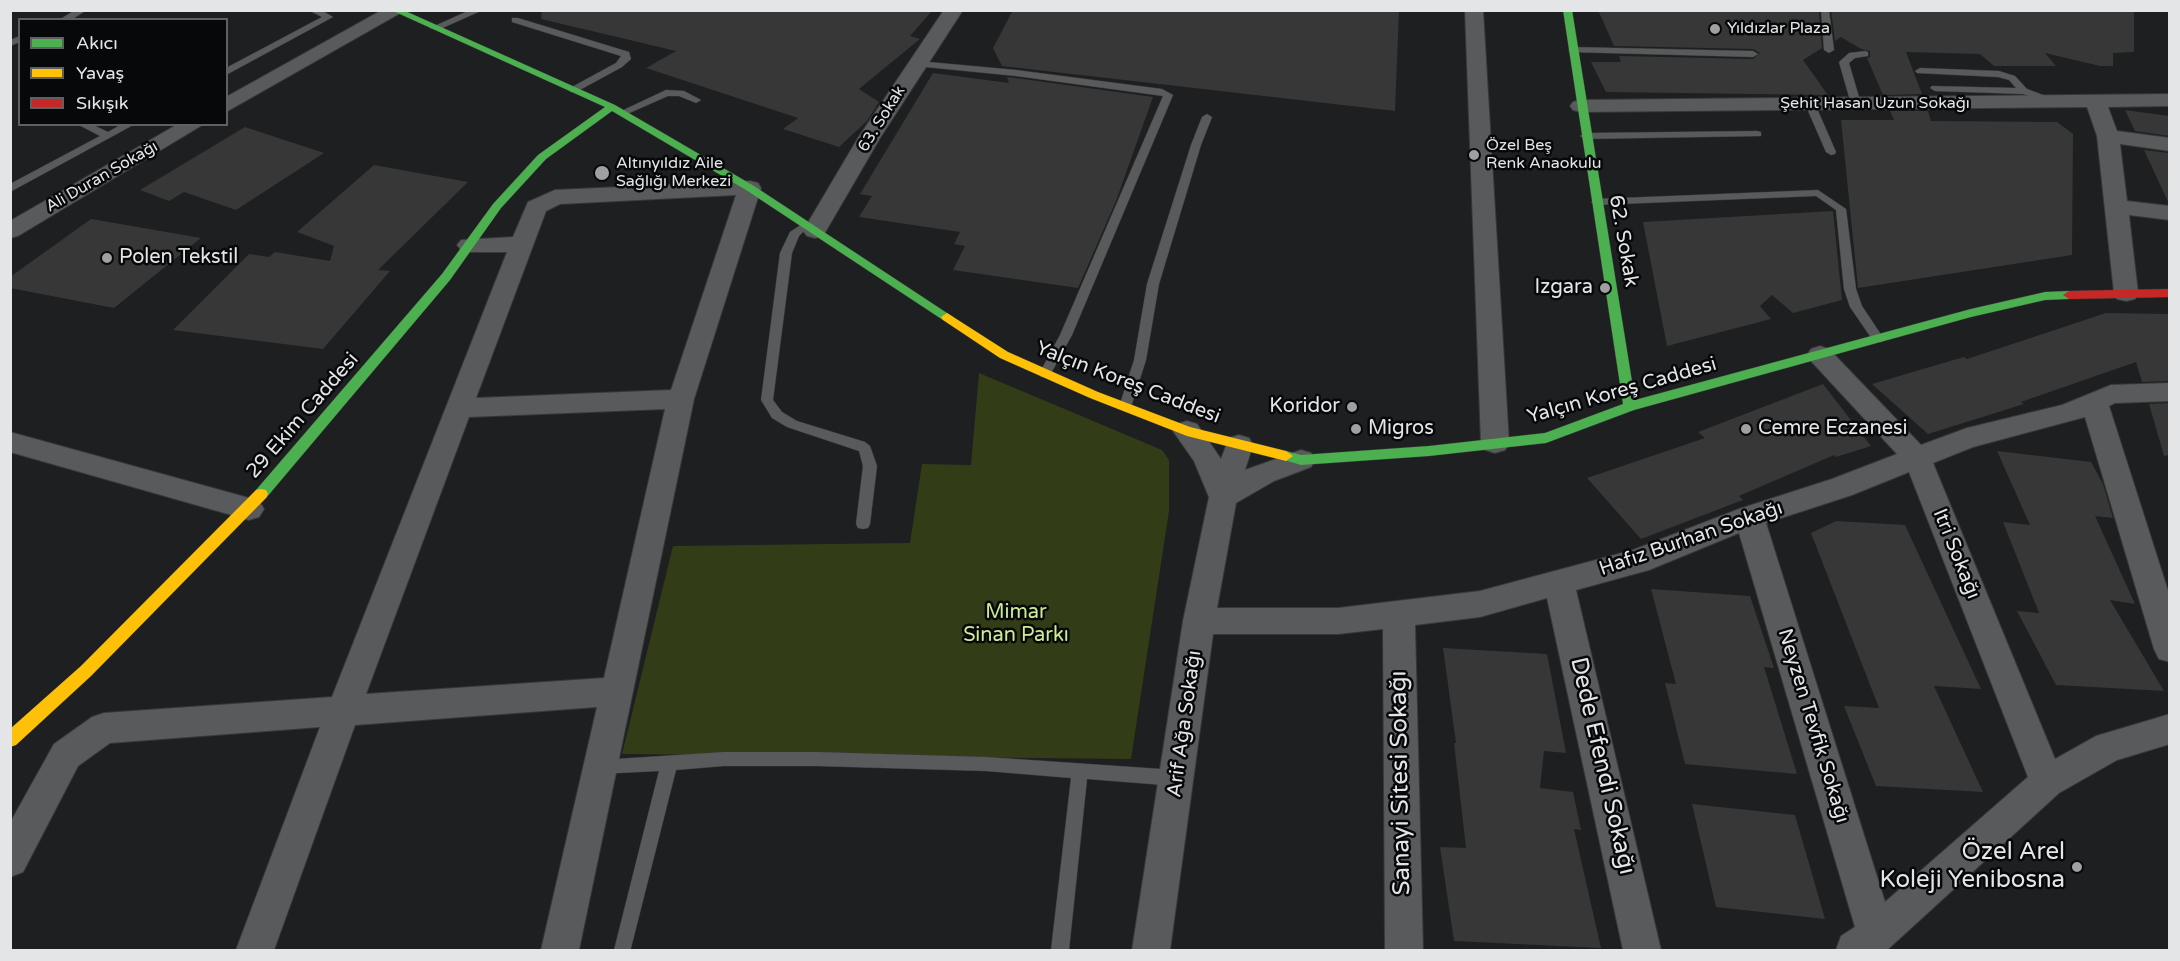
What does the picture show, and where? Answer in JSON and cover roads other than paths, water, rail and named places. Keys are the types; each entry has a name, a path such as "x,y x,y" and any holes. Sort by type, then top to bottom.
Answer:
{"street":[{"name":"63. Sokak","path":"810,228 954,10"},
{"path":"1474,10 1495,443"},
{"name":"62. Sokak","path":"1567,10 1580,106 1630,406"},
{"name":"Yalçın Koreş Caddesi","path":"395,11 617,110 750,188 1004,355 1186,431 1301,459 1546,438 1630,406 1820,356 1971,312 2045,296 2169,293"},
{"path":"228,105 395,11"},
{"name":"Şehit Hasan Uzun Sokağı","path":"1580,106 2169,100"},
{"path":"2096,102 2108,136 2126,293"},
{"name":"29 Ekim Caddesi","path":"10,740 86,671 249,509 364,376 446,277 497,206 542,157 617,110"},
{"name":"Ali Duran Sokağı","path":"10,231 191,126"},
{"path":"2108,136 2169,145"},
{"path":"255,951 343,711 536,207 555,197 750,188 681,399 560,951"},
{"path":"2116,207 2169,213"},
{"path":"469,245 521,244"},
{"name":"Itri Sokağı","path":"1820,356 1917,458 2047,782"},
{"name":"Hafız Burhan Sokağı","path":"1199,621 1338,621 1479,604 1638,561 1749,517 1842,487 1967,438 2069,413 2111,394 2169,392"},
{"path":"459,408 681,399"},
{"path":"2094,402 2169,649"},
{"path":"1186,431 1206,457 1223,497 1264,473 1301,459"},
{"path":"10,442 249,509"},
{"name":"Arif Ağa Sokağı","path":"1151,951 1199,621 1223,497 1239,445"},
{"name":"Neyzen Tevfik Sokağı","path":"1749,517 1866,943"},
{"name":"Dede Efendi Sokağı","path":"1559,583 1642,951"},
{"name":"Sanayi Sitesi Sokağı","path":"1399,615 1404,951"},
{"path":"10,860 66,755 104,728 617,691"},
{"path":"1866,943 2047,782 2108,747 2169,729"}],"lane":[{"path":"67,18 83,10"},
{"path":"228,71 329,17 312,10"},
{"path":"435,28 479,10"},
{"path":"1825,10 1828,50"},
{"path":"515,21 626,54 626,59 619,65 573,90"},
{"path":"1572,50 1753,54"},
{"path":"1856,104 1844,62 1852,55 1865,54"},
{"path":"918,64 1016,73 1162,92 1168,95 1066,335 1045,374"},
{"path":"1920,71 1999,74 2012,78 2024,91"},
{"path":"1935,88 2024,91 2057,102"},
{"path":"617,110 666,93 681,93 696,100"},
{"path":"1810,104 1831,152"},
{"path":"1125,407 1140,360 1153,284 1196,145 1207,117"},
{"path":"86,126 109,136"},
{"path":"10,189 126,126"},
{"path":"1585,136 1757,134"},
{"path":"1596,202 1818,193 1841,209 1850,289 1856,307 1878,339"},
{"path":"810,228 794,234 786,253 768,400 777,415 792,424 860,445 865,449 870,466 863,524"},
{"path":"600,767 724,759 817,759 1080,770 1177,778"},
{"path":"622,948 669,763"},
{"path":"1060,951 1080,770"}],"place":[{"name":"Yıldızlar Plaza","path":"1715,29"},
{"name":"Özel Beş Renk Anaokulu","path":"1474,155"},
{"name":"Altınyıldız Aile Sağlığı Merkezi","path":"602,173"},
{"name":"Polen Tekstil","path":"107,258"},
{"name":"Izgara","path":"1605,288"},
{"name":"Koridor","path":"1352,407"},
{"name":"Migros","path":"1356,429"},
{"name":"Cemre Eczanesi","path":"1746,429"},
{"name":"Özel Arel Koleji Yenibosna","path":"2077,867"}],"park label":[{"name":"Mimar Sinan Parkı","path":"1016,624"}]}
